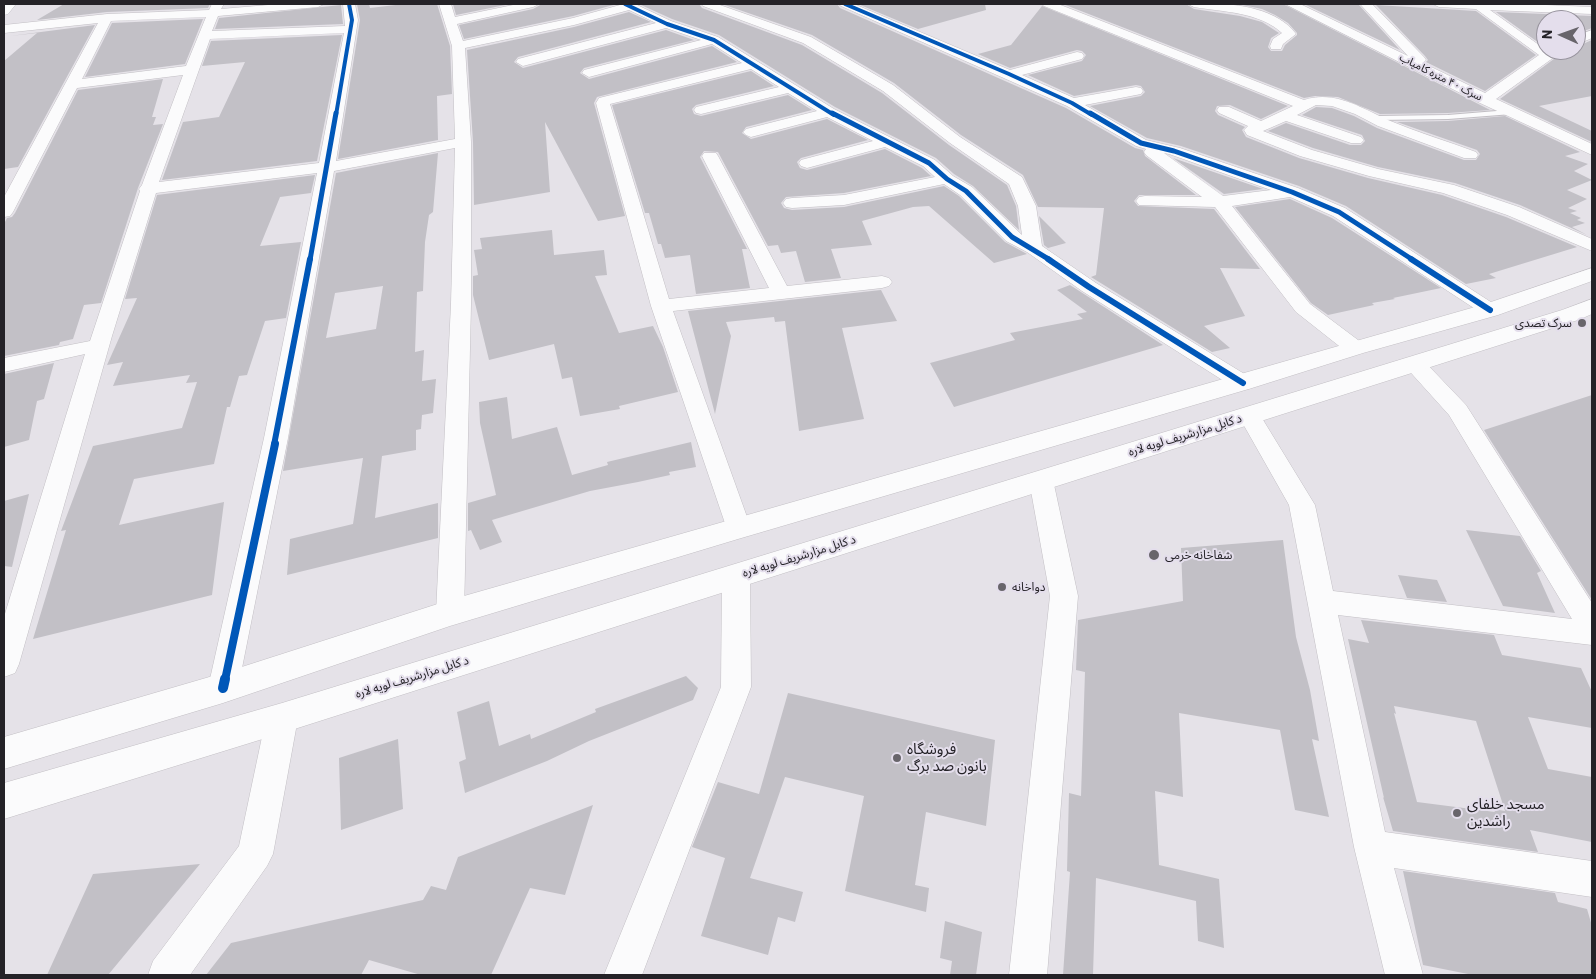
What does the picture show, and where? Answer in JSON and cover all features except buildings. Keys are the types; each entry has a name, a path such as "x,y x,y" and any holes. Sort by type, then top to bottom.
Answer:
{"highway":[{"path":"4,753 223,688 450,613 1490,310 1592,274"},
{"name":"د کابل مزارشریف لویه لاره","path":"4,802 282,718 1414,364 1592,306"}],"street":[{"path":"4,11 10,4"},
{"path":"139,16 152,4"},
{"path":"4,30 215,8 318,4"},
{"path":"223,688 252,558 327,167 352,20 349,4"},
{"path":"450,613 461,304 462,142 458,46 447,13 533,4"},
{"path":"708,4 807,40 888,88 955,140 1016,181 1027,206 1033,248"},
{"path":"846,4 1009,74 1072,104 1141,143 1220,202 1303,308 1355,348"},
{"path":"1048,4 1304,105"},
{"path":"1194,4 1256,15 1284,26 1290,34 1277,42 1276,46"},
{"name":"سرک ۴۰ متره کامیاب","path":"1291,4 1425,68 1509,112 1592,150"},
{"path":"1366,4 1425,68"},
{"path":"1439,4 1592,10"},
{"path":"458,46 574,21 628,5 667,24 714,40 829,112 929,163 947,180 966,192 1012,237 1033,248 1089,287 1243,383"},
{"path":"1478,5 1487,13 1536,43"},
{"path":"4,664 147,189 190,70 215,8"},
{"path":"73,23 80,10"},
{"path":"4,212 106,18"},
{"path":"523,62 667,24"},
{"path":"204,35 350,29"},
{"path":"589,73 714,40"},
{"path":"1009,74 1077,56"},
{"path":"1486,100 1542,60"},
{"path":"738,528 661,306 603,101 752,65"},
{"path":"72,84 190,70"},
{"path":"701,110 790,88"},
{"path":"1072,104 1136,92"},
{"path":"1470,155 1324,100 1304,105 1285,116 1252,130 1252,132 1306,153 1375,173 1448,189 1513,211 1592,246"},
{"path":"1224,110 1262,126"},
{"path":"751,132 829,112"},
{"path":"1285,116 1356,140"},
{"path":"147,189 327,167 462,142"},
{"path":"807,163 886,142"},
{"path":"1141,143 1174,151 1292,192 1339,212 1490,310"},
{"path":"710,156 780,293"},
{"path":"792,203 844,200 947,180"},
{"path":"1145,201 1220,202 1292,192"},
{"path":"661,306 882,282"},
{"path":"4,365 100,345"},
{"path":"1414,364 1458,410 1592,626"},
{"path":"1249,415 1302,505 1371,847 1404,975"},
{"path":"1028,975 1064,596 1041,480"},
{"path":"623,975 736,687 736,576"},
{"path":"1320,601 1592,633"},
{"path":"167,975 255,854 282,718"},
{"path":"1371,847 1592,879"}],"lane":[{"path":"1376,118 1448,117 1509,112"}],"cycle path":[{"path":"223,688 259,522 308,271 352,20 349,4"},
{"path":"625,4 667,24 714,40 829,112 929,163 947,179 966,191 1012,237 1033,248 1089,287 1243,383"},
{"path":"845,4 1072,103 1141,143 1174,151 1292,192 1339,212 1490,310"}],"place":[{"name":"سرک تصدی","path":"1582,323"},
{"name":"شفاخانه خرمی","path":"1154,555"},
{"name":"دواخانه","path":"1002,587"},
{"name":"فروشگاه بانون صد برگ","path":"897,758"},
{"name":"مسجد خلفای راشدین","path":"1457,813"}]}
